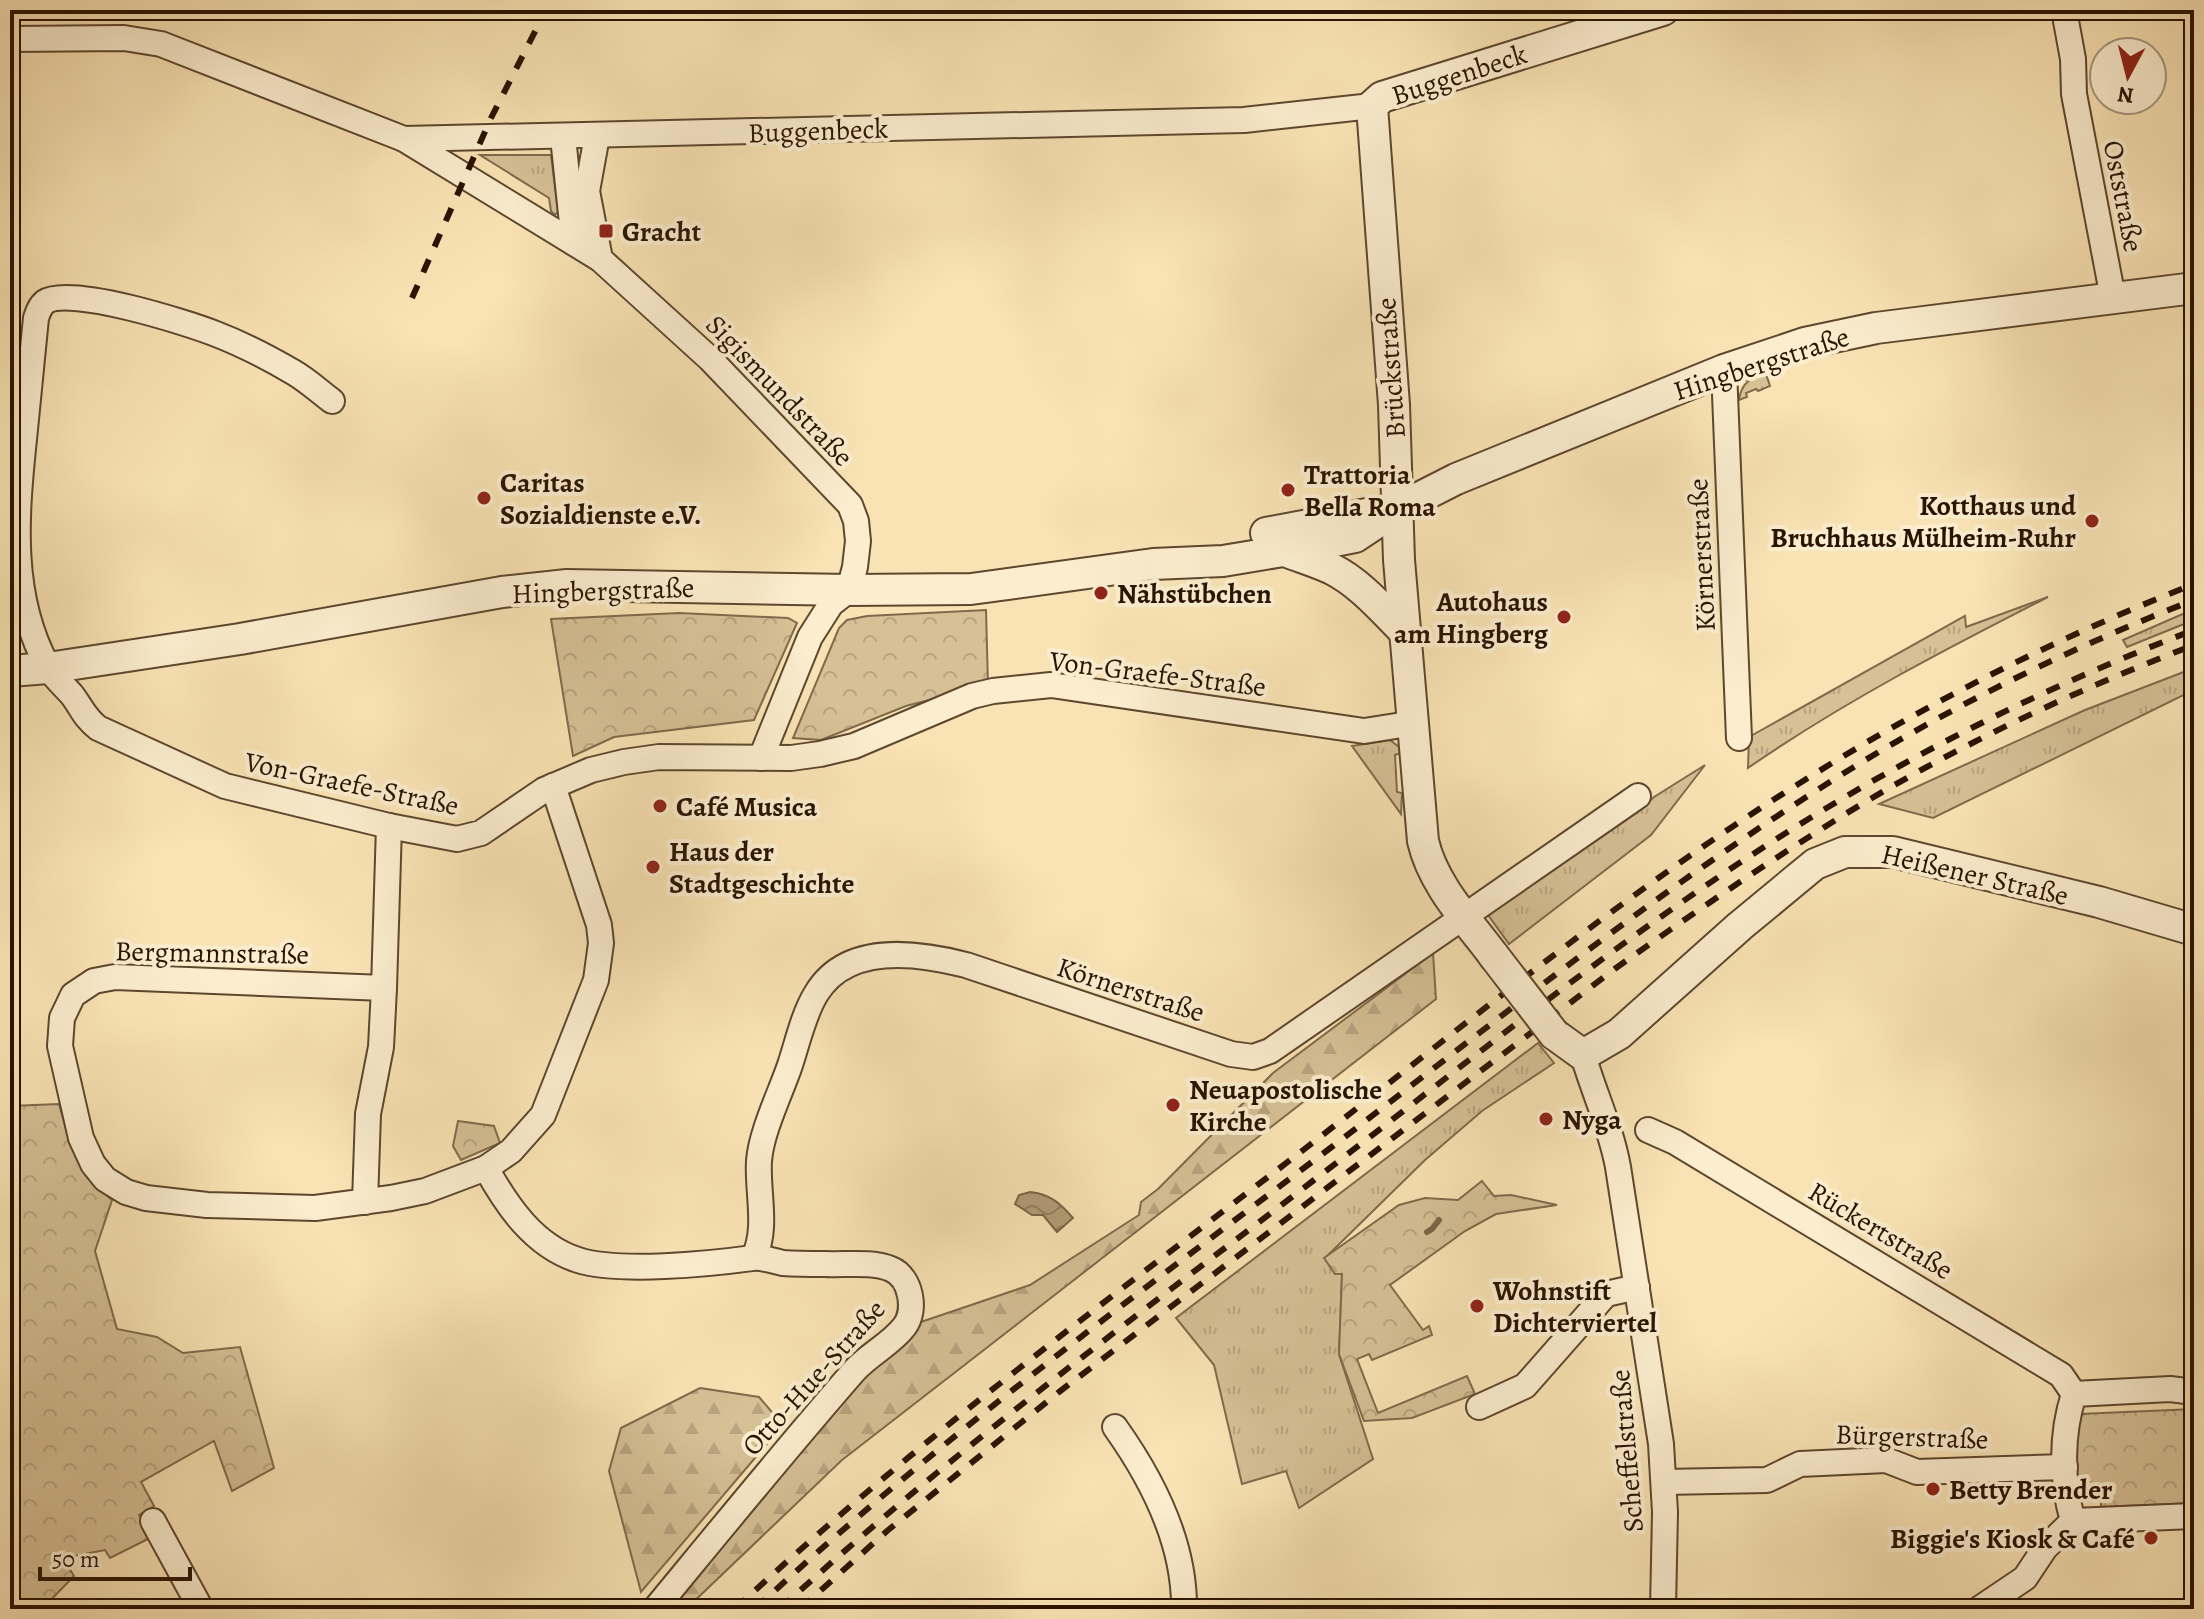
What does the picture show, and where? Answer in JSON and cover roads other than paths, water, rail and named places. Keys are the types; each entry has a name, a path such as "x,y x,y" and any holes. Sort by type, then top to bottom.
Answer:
{"street":[{"name":"Buggenbeck","path":"10,39 124,38 161,44 404,139 563,137 1244,120 1372,106 1382,97 1629,15 1663,10"},
{"name":"Oststraße","path":"2064,10 2073,59 2074,94 2113,298"},
{"name":"Brückstraße","path":"1372,106 1394,405 1404,631 1427,860 1437,879 1554,1034 1583,1055"},
{"path":"597,136 587,191 600,259"},
{"path":"563,137 574,243"},
{"name":"Sigismundstraße","path":"404,139 600,259 710,359 850,505 858,541 849,590"},
{"name":"Hingbergstraße","path":"10,671 240,639 502,592 567,585 971,589 1153,564 1223,561 1283,551 1355,537 1397,509 1456,479 1724,370 1805,343 1876,328 2194,288"},
{"name":"Von-Graefe-Straße","path":"332,401 294,373 217,334 141,310 106,303 59,297 46,301 36,318 14,504 17,552 22,591 48,668 74,698 85,718 98,728 225,786 389,826 448,838 467,838 481,833 522,803 591,770 659,757 791,758 854,746 972,696 993,691 1051,685 1364,731 1415,723"},
{"name":"Körnerstraße","path":"1724,370 1739,738"},
{"name":"Hingbergstraße","path":"1153,564 1255,536 1397,509"},
{"path":"1283,551 1343,576 1358,586 1404,631"},
{"path":"761,758 810,637 831,604 849,590"},
{"name":"Bergmannstraße","path":"384,988 115,977 94,981 73,995 62,1018 60,1046 81,1138 99,1172 126,1192 146,1198 260,1208 315,1208 425,1191 486,1168 511,1151 543,1115 596,980 601,943 599,925 553,786"},
{"name":"Körnerstraße","path":"754,1257 761,1234 761,1150 814,997 836,970 853,961 879,957 935,957 1231,1054 1253,1057 1270,1051 1638,796"},
{"path":"365,1202 368,1114 381,1047 389,826"},
{"name":"Heißener Straße","path":"1583,1055 1619,1034 1815,864 1845,852 1893,852 2099,902 2194,930"},
{"name":"Scheffelstraße","path":"1583,1055 1592,1088 1612,1135 1661,1444 1664,1482 1663,1609"},
{"name":"Rückertstraße","path":"1648,1130 1675,1142 2048,1366 2061,1375 2074,1394"},
{"name":"Otto-Hue-Straße","path":"486,1168 525,1226 559,1252 577,1260 617,1266 733,1262 754,1257 785,1263 880,1266 896,1271 907,1284 911,1304 910,1316 904,1327 863,1361 781,1455 655,1609"},
{"path":"1479,1407 1525,1386 1606,1294 1637,1287"},
{"path":"2073,1521 2066,1497 2065,1420 2074,1394 2170,1389 2194,1392"},
{"path":"1115,1427 1136,1457 1174,1539 1184,1588 1184,1609"},
{"name":"Bürgerstraße","path":"1664,1482 1767,1480 1800,1464 1886,1460 1917,1472 2065,1467"},
{"path":"1979,1609 2025,1578 2045,1548 2073,1521 2194,1516"},
{"path":"153,1521 201,1609"}],"water":[{"path":"1030,1192 1054,1200 1073,1218 1057,1232 1043,1215 1032,1215 1015,1204 1019,1195"}],"waterway":[{"path":"1427,1232 1439,1220"}],"railway":[{"path":"412,298 491,118 546,10"},
{"path":"735,1609 872,1488 1013,1373 1554,955 1683,861 1816,773 1907,719 2048,647 2194,584"},
{"path":"755,1609 893,1487 1036,1372 1572,962 1695,872 1822,787 1911,733 2050,661 2194,600"},
{"path":"780,1609 909,1496 1042,1388 1505,1032 1700,890 1835,803 1922,754 2056,687 2194,630"},
{"path":"800,1609 887,1531 1059,1392 1616,968 1699,910 1811,836 1924,768 2057,702 2194,645"}],"place":[{"name":"Gracht","path":"606,231"},
{"name":"Trattoria Bella Roma","path":"1288,490"},
{"name":"Caritas Sozialdienste e.V.","path":"484,498"},
{"name":"Kotthaus und Bruchhaus Mülheim-Ruhr","path":"2092,521"},
{"name":"Nähstübchen","path":"1101,593"},
{"name":"Autohaus am Hingberg","path":"1564,617"},
{"name":"Café Musica","path":"660,806"},
{"name":"Haus der Stadtgeschichte","path":"653,867"},
{"name":"Neuapostolische Kirche","path":"1173,1105"},
{"name":"Nyga","path":"1546,1119"},
{"name":"Wohnstift Dichterviertel","path":"1477,1306"},
{"name":"Betty Brender","path":"1933,1489"},
{"name":"Biggie's Kiosk & Café","path":"2151,1538"}]}
